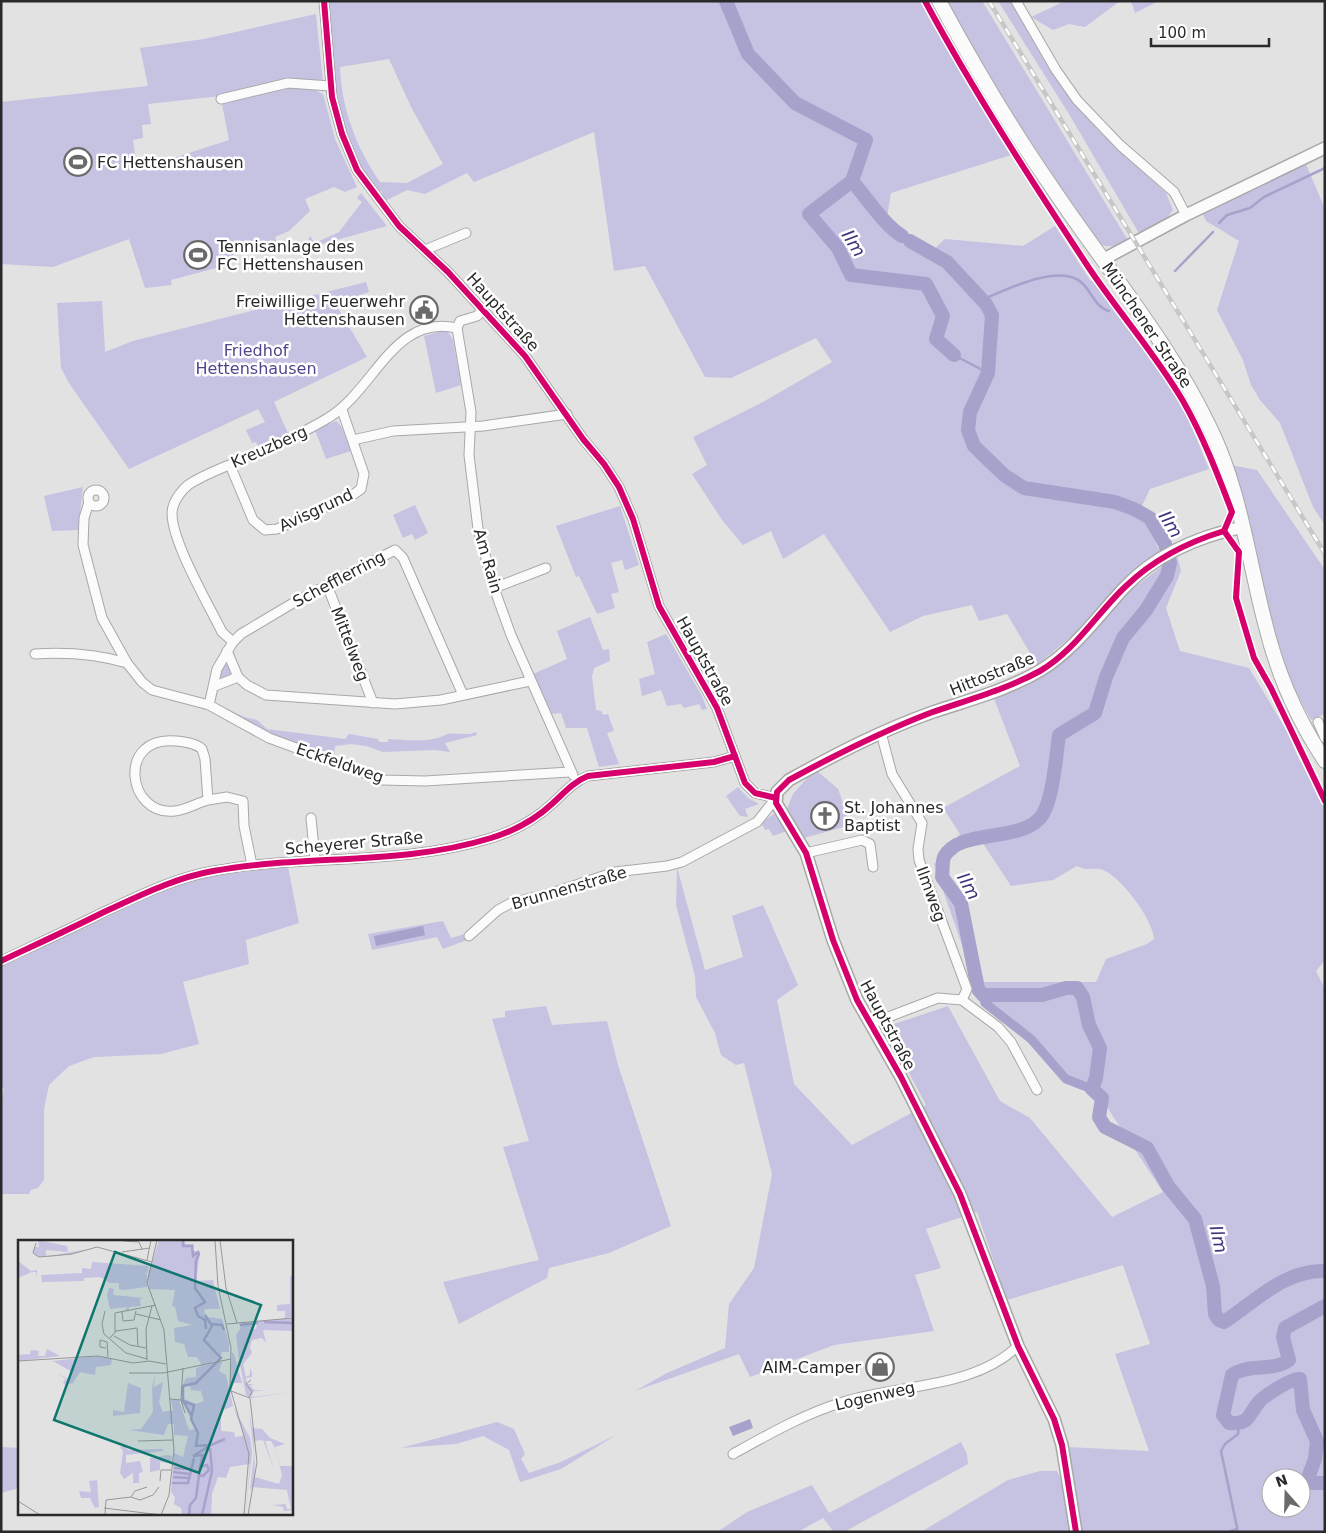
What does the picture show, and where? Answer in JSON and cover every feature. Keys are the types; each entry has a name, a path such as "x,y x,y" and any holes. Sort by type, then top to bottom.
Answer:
{"main road":[{"name":"Münchener Straße","path":"939,1 967,53 1038,166 1104,259 1190,388 1227,468 1244,527 1265,624 1278,669 1288,695 1325,762"}],"street":[{"name":"Hauptstraße","path":"324,1 330,86 342,134 362,178 399,226 483,309 525,356 583,439 608,471 626,502 659,606 717,708 741,775 749,788 764,796 776,798 778,808 806,853 833,940 857,1000 910,1094 960,1194 1018,1346 1046,1402 1062,1445 1076,1532"},
{"path":"1016,1 1056,70 1077,100 1103,128 1174,192 1186,215"},
{"path":"221,99 288,83 330,86"},
{"path":"1104,259 1186,215 1325,148"},
{"path":"425,250 466,233"},
{"path":"458,328 460,322 477,316 483,309"},
{"name":"Kreuzberg","path":"233,642 222,632 176,538 171,516 173,506 187,486 314,427 342,410 399,342 407,336 440,325 458,328"},
{"name":"Am Rain","path":"458,328 470,406 469,455 474,510 494,588 530,680 570,772 576,780"},
{"name":"Avisgrund","path":"230,465 253,520 261,528 271,531 361,489 364,474 342,410"},
{"path":"353,440 393,432 506,424 567,414"},
{"name":"Eckfeldweg","path":"89,502 84,518 83,545 102,618 126,663 142,682 152,690 209,705 269,738 383,780 437,781 570,772"},
{"name":"Hittostraße","path":"776,798 781,786 789,780 881,733 997,690 1041,671 1080,637 1126,586 1156,562 1199,539 1244,527"},
{"name":"Schefflerring","path":"209,705 217,669 233,642 268,617 395,550 403,558 463,695"},
{"path":"494,588 546,568"},
{"name":"Mittelweg","path":"327,586 373,703"},
{"path":"227,651 238,677 247,685 266,695 373,703 422,703 530,680"},
{"path":"35,654 78,653 101,656 126,663"},
{"path":"214,686 238,677"},
{"path":"1318,722 1325,738"},
{"name":"Ilmweg","path":"881,733 892,774 922,823 919,860 966,987 962,1000"},
{"path":"208,800 205,759 198,746 160,740 147,746 140,754 135,766 136,786 143,798 153,806 174,812 208,800 227,797 243,800 244,826 252,866"},
{"name":"Scheyerer Straße","path":"1,961 163,885 212,871 315,860 412,854 490,838 531,821 576,780 600,774 714,762 735,756"},
{"name":"Brunnenstraße","path":"469,936 498,910 511,903 554,892 615,872 667,866 682,862 757,822 776,798"},
{"path":"311,818 315,860"},
{"path":"806,853 862,840 870,844 873,867"},
{"path":"870,1024 938,998 962,1000 998,1027 1011,1042 1037,1090"},
{"name":"Logenweg","path":"733,1454 811,1413 854,1398 965,1375 1000,1360 1018,1346"}],"green space":[{"path":"327,1 921,1 1011,155 891,193 886,223 932,251 945,239 1023,246 1055,226 1090,280 1100,286 1115,312 1182,403 1209,469 1150,489 1141,508 1160,553 1108,596 1072,636 1037,665 1007,614 979,621 972,605 923,616 890,632 824,534 783,559 771,531 743,545 722,520 692,474 707,465 693,437 761,403 832,362 816,338 731,378 705,377 645,266 614,271 594,132 474,182 467,173 425,194 407,190 385,201 381,191 377,191 363,170 344,124 334,76","holes":["389,59 412,109 443,164 407,183 380,182 371,169 352,128 341,83 340,67"]},
{"path":"944,1 982,1 1129,242 1110,246 1099,244 994,88"},
{"path":"998,1 1011,1 1078,107 1097,129 1166,193 1173,210 1166,220 1140,235 1069,114"},
{"path":"1065,1 1120,1 1085,27 1069,24 1053,30 1031,17"},
{"path":"1131,1 1159,1 1135,13"},
{"path":"316,14 323,82 276,81 220,96 148,104 151,124 142,125 143,138 133,140 136,159 154,157 155,164 229,140 221,99 272,88 299,87 312,89 323,94 335,139 357,187 345,192 334,187 305,199 310,211 289,231 275,237 278,248 260,241 250,247 238,250 230,259 231,264 171,280 172,285 145,288 129,239 53,267 1,264 1,102 148,86 140,48 204,39"},
{"path":"1306,164 1325,209 1325,525 1313,507 1280,423 1260,400 1251,385 1243,360 1217,310 1239,241 1206,221 1202,212"},
{"path":"361,193 387,226 311,247 308,240 310,236 315,243 339,232 362,202 357,198"},
{"name":"Friedhof Hettenshausen","path":"366,282 369,292 335,303 367,357 274,402 288,433 258,446 256,442 252,443 246,430 265,422 258,409 129,469 69,383 61,368 57,303 102,301 105,352 133,341"},
{"path":"442,331 448,332 453,340 461,385 436,393 424,336"},
{"path":"336,421 341,426 351,451 326,459 315,430"},
{"path":"1231,465 1257,470 1325,570 1325,714 1311,720 1287,676 1269,619"},
{"path":"83,487 78,530 52,531 44,496"},
{"path":"415,505 428,533 415,540 412,534 403,538 393,515"},
{"path":"620,506 639,565 625,570 622,560 611,563 619,592 611,594 615,608 597,614 579,576 576,577 556,526"},
{"path":"1177,555 1181,571 1166,608 1180,651 1249,668 1288,733 1297,755 1325,807 1325,960 1316,971 1325,989 1325,1532 1082,1532 1067,1447 1149,1451 1115,1354 1150,1344 1123,1265 1007,1300 977,1212 926,1229 941,1268 915,1275 934,1331 834,1345 750,1377 739,1354 635,1391 667,1373 725,1348 729,1304 754,1268 772,1174 744,1063 736,1065 721,1055 715,1033 696,997 695,976 676,905 677,867 705,970 743,957 732,916 763,905 798,985 777,1000 794,1084 852,1145 926,1105 885,1027 948,1006 1000,1101 1030,1118 1112,1217 1163,1192 1097,1092 1075,1082 1037,1040 980,997 934,864 960,834 943,808 1020,766 993,696 1041,675 1136,586","holes":["982,842 1011,886 1053,880 1077,866 1086,869 1100,869 1108,872 1116,879 1134,899 1148,921 1154,939 1147,944 1106,959 1096,982 984,982 964,898 946,875 947,862 967,844"]},
{"path":"590,617 603,650 609,649 610,661 594,668 592,677 596,710 601,711 603,715 608,714 614,731 607,733 619,764 599,767 587,728 566,728 561,713 552,714 533,674 567,659 557,631"},
{"path":"666,634 702,696 707,709 702,710 699,704 684,708 681,704 667,706 661,690 642,696 639,679 655,674 647,642"},
{"path":"226,664 232,672 229,676 220,678 219,674"},
{"path":"223,707 244,717 257,720 267,729 345,739 349,734 378,739 379,742 388,742 388,739 425,740 449,734 476,732 477,735 445,743 450,752 435,750 383,752 366,746 351,744 335,746 334,759 291,744 242,723 230,715"},
{"path":"815,769 838,789 851,825 804,838 787,809 793,794"},
{"path":"738,787 748,798 759,804 745,809 748,817 740,816 726,796"},
{"path":"774,814 787,831 773,836 769,829 765,830 761,822"},
{"path":"288,867 299,923 246,940 249,964 183,982 199,1044 161,1054 94,1057 69,1066 49,1085 44,1109 44,1180 38,1188 31,1190 29,1194 1,1194 1,1106 4,1088 1,1087 1,967 160,892 209,876"},
{"path":"443,921 451,938 465,934 467,940 443,949 437,937 372,950 368,934"},
{"path":"546,1006 552,1025 607,1021 618,1065 671,1226 609,1253 549,1268 547,1278 459,1324 443,1282 539,1260 503,1147 529,1141 492,1019 505,1017 505,1011"},
{"path":"497,1422 514,1429 525,1454 521,1459 529,1473 561,1462 616,1435 561,1469 520,1482 509,1450 483,1436 456,1444 401,1448"},
{"path":"961,1442 967,1454 968,1464 844,1532 834,1532 823,1518 798,1532 717,1532 747,1512 812,1485 829,1513"},
{"path":"1,1447 18,1448 18,1488 1,1493"},
{"path":"1040,1471 1057,1471 1063,1483 1070,1531 921,1532 1008,1480"}],"shaded area":[{"path":"423,926 425,935 376,946 374,936"},
{"path":"750,1419 753,1428 733,1436 729,1427"}],"waterway":[{"name":"Ilm","path":"726,1 748,54 795,103 866,140 852,181 809,214 838,248 851,275 926,284 943,316 936,339 954,355"},
{"path":"1219,223 1227,215 1250,208 1264,197 1325,168"},
{"name":"Ilm","path":"852,181 882,218 902,236"},
{"path":"1175,271 1213,232"},
{"name":"Ilm","path":"910,241 947,262 986,304 992,315 988,373 970,412 968,430 974,446 1004,475 1024,488 1115,502 1134,509 1150,518 1165,544 1170,563 1167,576 1146,610 1123,638 1106,677 1095,713 1059,735 1050,793 1047,804 1038,820 1028,827 1016,831 962,842 951,848 944,857 942,877 961,903 978,989 983,995 1042,995 1066,988 1077,988 1083,997 1089,1025 1100,1048 1096,1078 1092,1089 1102,1098 1099,1117 1105,1127 1147,1148 1168,1186 1195,1219 1213,1286 1215,1314 1219,1320 1224,1322 1283,1281 1310,1272 1325,1271"},
{"path":"982,300 1033,280 1061,275 1073,277 1082,283 1097,303 1109,311"},
{"name":"Ilm","path":"954,355 988,373"},
{"path":"983,995 985,1003 1031,1039 1066,1079 1092,1089"},
{"name":"Ilm","path":"1325,1306 1285,1328 1283,1337 1289,1360 1276,1366 1246,1369 1232,1375 1223,1415 1229,1423 1241,1422 1248,1418 1255,1406 1267,1396 1285,1384 1300,1379 1303,1410 1317,1441 1315,1459 1308,1478 1312,1483 1325,1483"},
{"path":"1238,1532 1221,1451 1225,1444 1238,1434 1239,1424"},
{"path":"1228,1532 1237,1529"}],"railway":[{"path":"989,1 1325,554"}],"cycle path":[{"path":"324,1 332,97 342,134 357,170 399,226 448,272 525,356 583,439 604,464 619,487 633,519 659,606 717,708 745,783 755,793 776,798"},
{"path":"925,1 963,69 1024,168 1099,282 1172,383 1197,428 1232,512 1224,531 1239,552 1236,598 1254,658 1271,688 1325,801"},
{"path":"1076,1532 1062,1445 1054,1419 1018,1346 960,1194 901,1077 857,1000 833,940 806,853 776,803 777,792 789,780 876,736 930,713 1000,689 1040,671 1064,653 1115,597 1137,576 1172,552 1197,540 1224,531"},
{"path":"1,961 104,912 184,878 213,871 248,866 423,853 457,847 500,835 524,824 539,815 573,784 588,776 714,762 735,756"}],"place":[{"name":"FC Hettenshausen","path":"78,162"},
{"name":"Tennisanlage des FC Hettenshausen","path":"198,255"},
{"name":"Freiwillige Feuerwehr Hettenshausen","path":"424,310"},
{"name":"St. Johannes Baptist","path":"825,816"},
{"name":"AIM-Camper","path":"880,1367"}]}
